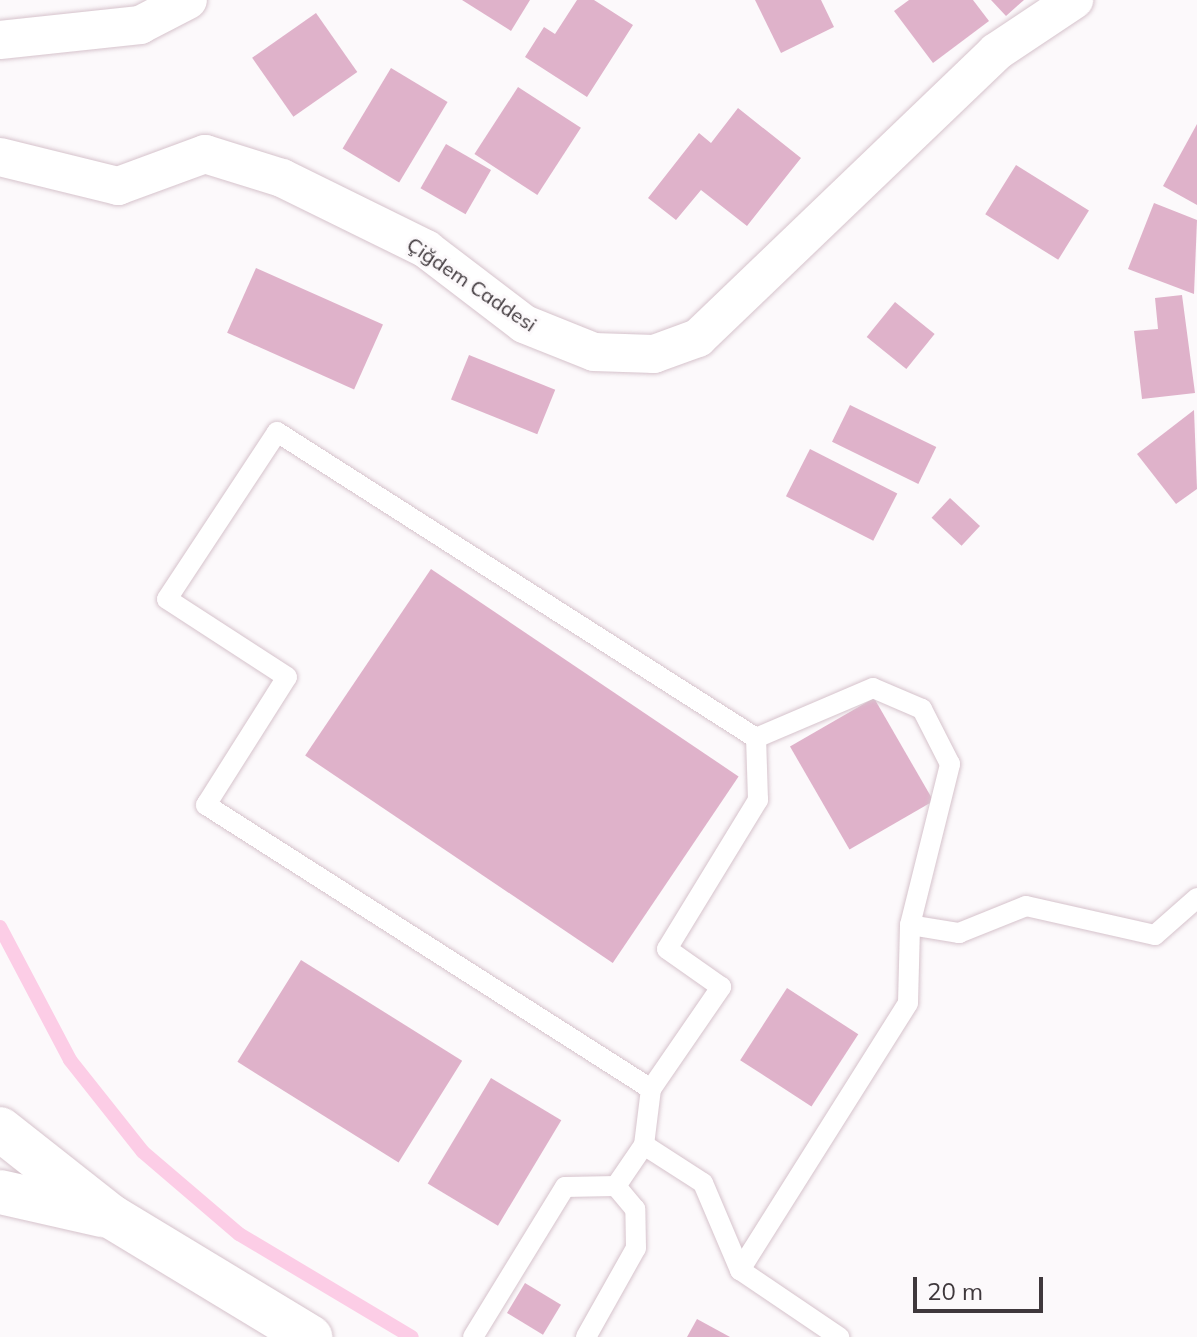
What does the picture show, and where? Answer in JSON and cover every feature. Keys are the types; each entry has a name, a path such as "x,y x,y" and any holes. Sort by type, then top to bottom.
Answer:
{"main road":[{"path":"0,1129 112,1217 310,1337"},
{"path":"0,1192 112,1217"}],"street":[{"path":"105,0 140,25"},
{"path":"0,40 140,25 188,0"},
{"name":"Çiğdem Caddesi","path":"0,157 118,186 205,154 282,178 426,249 524,324 594,352 654,354 698,338 996,52 1074,0"}],"lane":[{"path":"651,1089 206,805 287,677 167,599 277,432 756,738"},
{"path":"740,1270 908,1003 910,925 950,764 922,709 873,688 756,738"},
{"path":"616,1186 644,1145 651,1089 721,987 667,949 758,800 756,738"},
{"path":"910,925 959,933 1026,906 1155,935 1197,898"},
{"path":"644,1145 703,1183 740,1270 839,1337"},
{"path":"473,1337 565,1187 616,1186"},
{"path":"586,1337 636,1248 635,1209 616,1186"}],"building":[{"path":"462,0 530,0 511,31"},
{"path":"577,0 594,0 633,25 587,97 525,57 544,27 555,34"},
{"path":"755,0 821,0 834,27 781,53"},
{"path":"909,0 973,0 989,21 933,63 894,11"},
{"path":"991,0 1024,0 1006,16"},
{"path":"316,13 357,72 293,117 252,58"},
{"path":"391,68 448,102 399,183 343,149"},
{"path":"518,87 581,128 537,195 474,154"},
{"path":"738,108 801,158 747,226 701,190 676,220 648,198 699,133 711,143"},
{"path":"1197,124 1197,205 1163,186"},
{"path":"446,144 491,170 466,214 420,188"},
{"path":"1016,165 1089,211 1058,260 985,214"},
{"path":"1154,203 1197,220 1194,294 1128,269"},
{"path":"256,268 383,325 354,389 227,333"},
{"path":"1182,295 1195,393 1142,399 1134,331 1158,329 1155,298"},
{"path":"895,302 935,334 906,369 867,337"},
{"path":"469,355 555,390 537,434 451,400"},
{"path":"850,405 936,447 918,484 832,442"},
{"path":"1194,410 1197,489 1176,504 1137,454"},
{"path":"810,449 897,493 873,541 786,496"},
{"path":"950,498 980,526 962,546 932,518"},
{"path":"431,569 739,776 613,963 305,756"},
{"path":"874,698 933,801 849,850 790,746"},
{"path":"301,960 462,1061 399,1162 237,1062"},
{"path":"787,988 858,1034 811,1106 740,1060"},
{"path":"491,1078 561,1120 498,1226 428,1183"},
{"path":"525,1283 561,1305 543,1335 507,1313"},
{"path":"697,1319 730,1337 687,1337"}],"waterway":[{"path":"0,927 70,1060 143,1152 239,1234 412,1337"}]}
